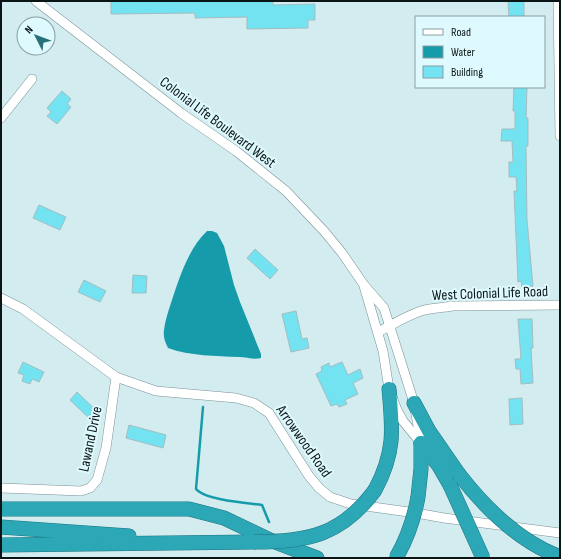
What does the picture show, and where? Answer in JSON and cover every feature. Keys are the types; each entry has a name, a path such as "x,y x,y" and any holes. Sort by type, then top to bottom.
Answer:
{"highway":[{"path":"1,545 254,542 296,540 324,533 338,526 360,509 375,490 387,464 392,423 390,389"},
{"path":"414,403 429,431 458,473 480,500 499,518 528,541 560,557"},
{"path":"421,443 439,466 450,485 483,558"},
{"path":"396,558 412,524 418,497 421,469 421,443"},
{"path":"1,509 189,509 224,518 270,540 317,558"},
{"path":"1,527 227,542"}],"street":[{"name":"Colonial Life Boulevard West","path":"36,1 181,113 236,151 286,191 324,231 342,253 364,285 384,308 391,326 414,403 421,443"},
{"path":"558,1 560,136"},
{"path":"1,118 32,79"},
{"name":"Colonial Life Boulevard West","path":"364,285 378,332 390,389 397,410 421,443"},
{"name":"Arrowwood Road","path":"1,298 23,309 116,377 156,391 236,398 254,402 269,413 309,476 319,488 330,497 351,504 416,512 444,518 560,532"},
{"name":"West Colonial Life Road","path":"378,332 422,311 452,306 560,305"},
{"name":"Lawand Drive","path":"1,488 81,490 90,488 97,480 106,448 116,377"}],"water":[{"path":"207,231 217,233 224,246 234,285 261,354 261,358 253,359 194,354 176,351 168,348 166,344 164,339 165,323 177,284 194,246"}],"building":[{"path":"111,1 273,1 273,5 315,4 315,20 308,20 308,28 247,29 247,17 195,18 195,13 111,14"},
{"path":"508,1 524,1 524,16 509,16"},
{"path":"514,88 527,88 527,220 533,286 522,287 521,281 518,282 514,191 517,191 516,177 509,177 509,162 513,162 512,141 501,141 502,129 515,129 515,111 513,111"},
{"path":"62,91 71,99 67,104 71,107 57,124 47,116 51,112 47,108"},
{"path":"39,205 66,217 60,230 33,218"},
{"path":"255,249 278,270 270,279 247,258"},
{"path":"133,275 147,276 146,293 132,293"},
{"path":"84,280 106,291 100,302 78,292"},
{"path":"296,311 302,339 307,338 309,348 291,352 282,314"},
{"path":"518,319 532,319 533,348 531,348 533,383 521,384 520,369 516,369 515,359 521,359"},
{"path":"23,362 44,372 39,382 32,379 30,384 22,381 24,375 18,373"},
{"path":"342,362 348,375 360,369 363,378 353,383 358,394 345,400 347,404 339,407 337,404 331,406 316,374 322,371 321,367 329,363 330,367"},
{"path":"77,392 102,416 95,424 70,400"},
{"path":"522,398 523,424 510,425 509,399"},
{"path":"129,425 166,435 163,448 126,438"}],"waterway":[{"path":"203,407 196,489 208,496 262,505 269,522"}]}
